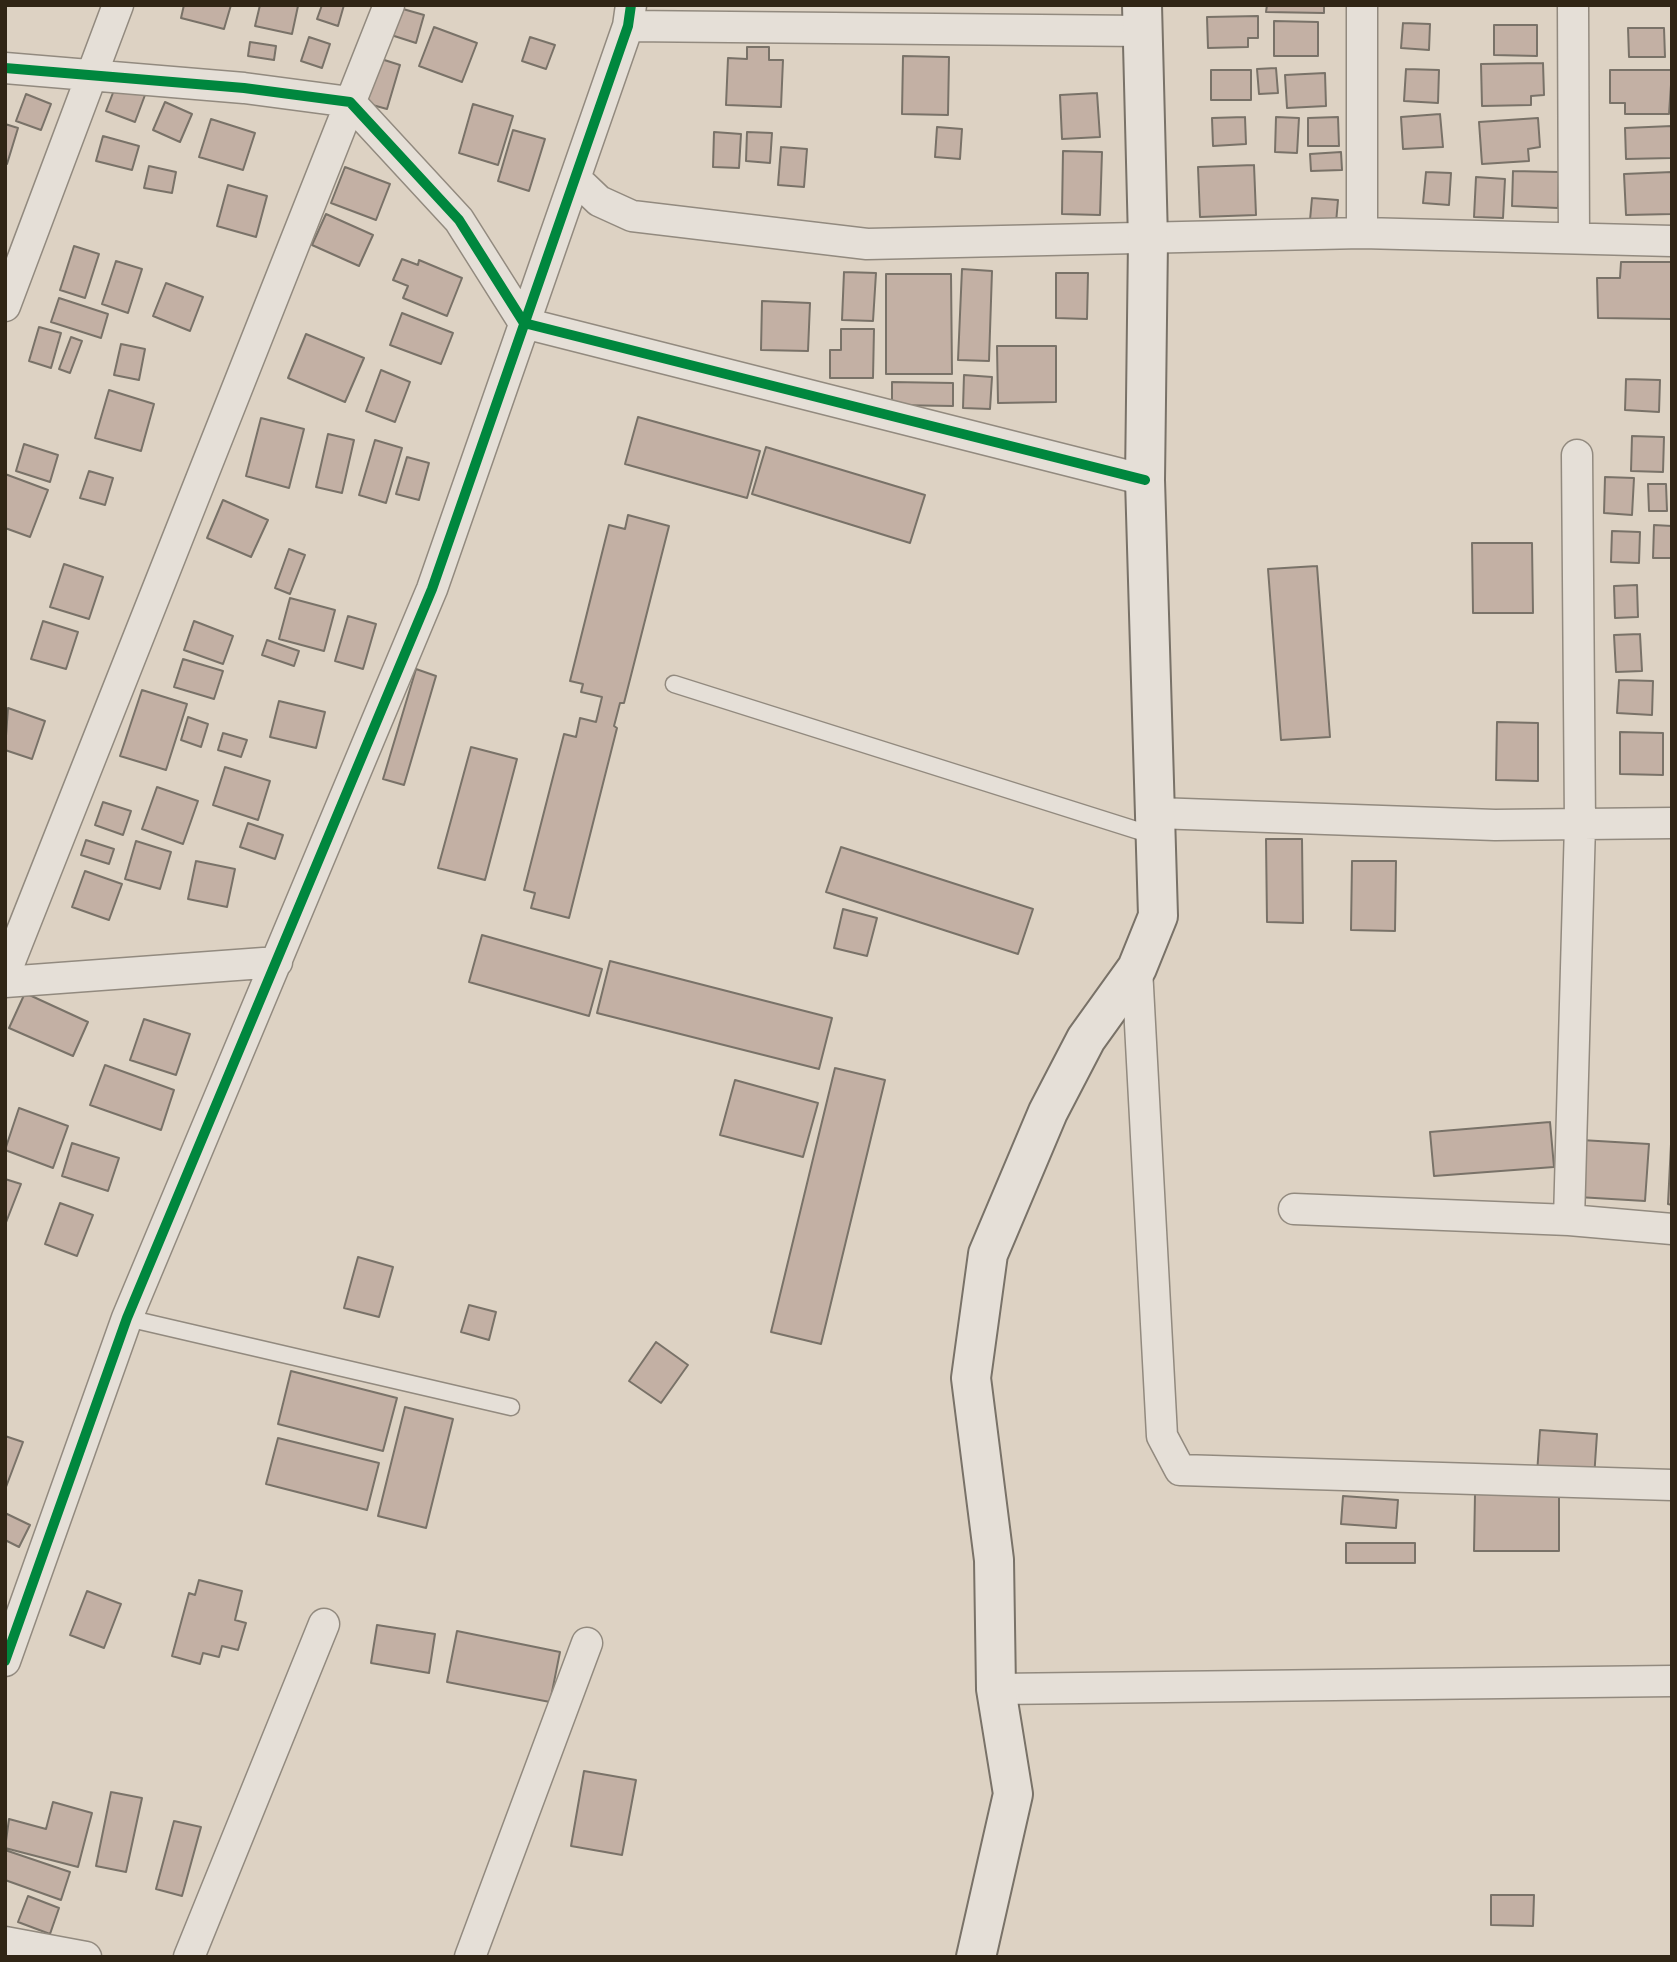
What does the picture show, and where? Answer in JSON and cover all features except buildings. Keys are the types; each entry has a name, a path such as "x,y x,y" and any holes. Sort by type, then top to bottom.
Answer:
{"main road":[{"path":"976,1957 1013,1794 996,1689 994,1560 971,1378 988,1254 1048,1112 1086,1039 1137,968 1158,916 1145,481 1148,240 1142,18"}],"street":[{"path":"5,306 118,5"},
{"path":"5,974 389,5"},
{"path":"1362,5 1362,233"},
{"path":"1573,5 1574,237"},
{"path":"5,1661 127,1318 432,589 576,179 630,16 1142,18"},
{"path":"5,68 244,88 351,102 458,220 524,323 1145,481"},
{"path":"576,179 599,201 632,216 867,244 1148,240 1362,233 1672,241"},
{"path":"1569,1220 1580,824 1577,455"},
{"path":"1156,825 1672,823"},
{"path":"5,982 277,961"},
{"path":"1137,968 1162,1436 1180,1470 1672,1485"},
{"path":"1294,1209 1569,1220 1672,1229"},
{"path":"189,1957 324,1624"},
{"path":"470,1957 587,1643"},
{"path":"996,1689 1672,1681"},
{"path":"5,1942 86,1957"}],"lane":[{"path":"674,684 1156,825"},
{"path":"127,1318 511,1406"}],"cycle path":[{"path":"5,1661 127,1318 432,589 628,26 631,5"},
{"path":"5,68 244,88 350,102 459,220 524,323 1145,480"}]}
